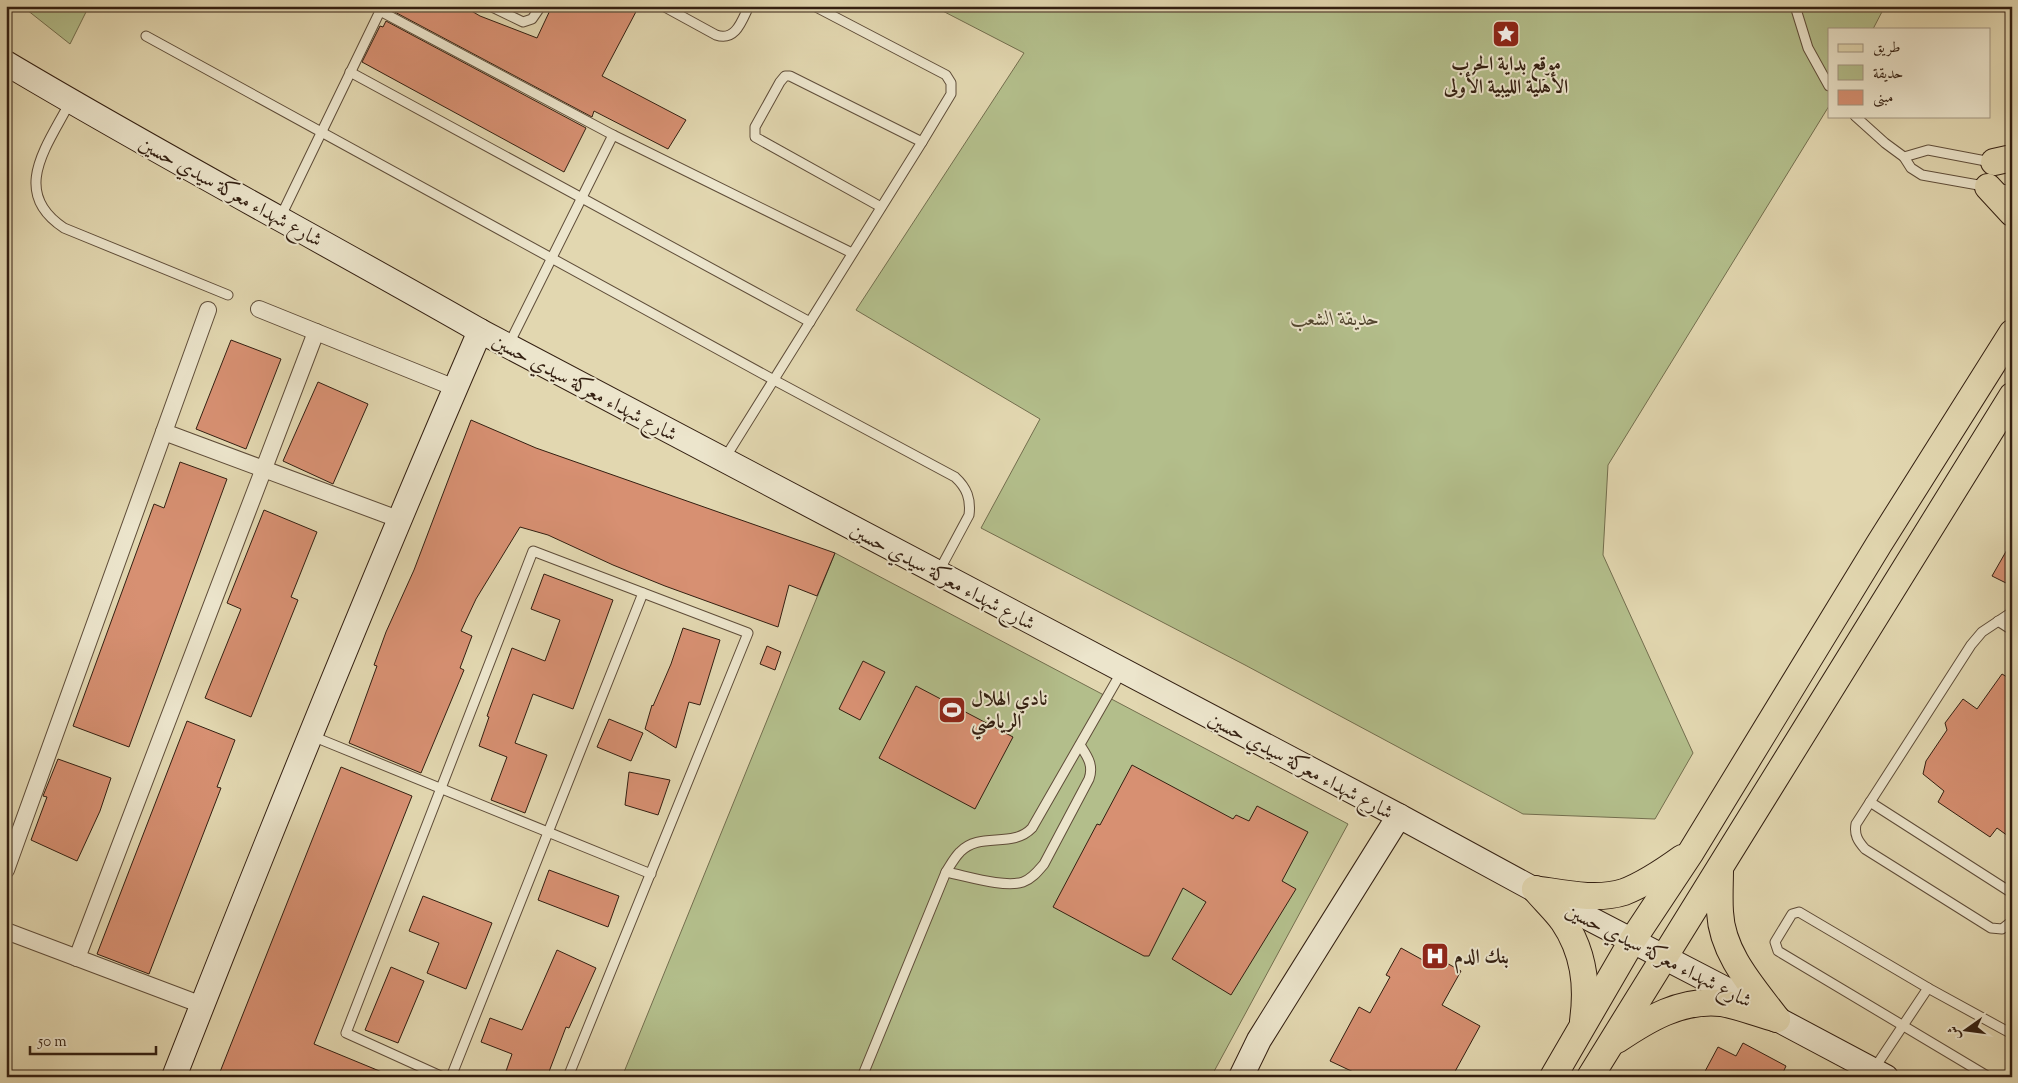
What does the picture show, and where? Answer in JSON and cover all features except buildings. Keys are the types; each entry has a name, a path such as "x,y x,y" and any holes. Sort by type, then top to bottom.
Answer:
{"main road":[{"name":"شارع شهداء معركة سيدي حسين","path":"6,63 70,102 280,218 480,332 1399,816 1665,959 1760,1007 1777,1019 1880,1073"},
{"path":"2004,173 2012,213"},
{"path":"174,1077 310,734 398,519 480,332"},
{"path":"1553,1077 1632,941 1691,852 1879,544 2012,333"},
{"path":"1590,1077 1665,959 2012,396"},
{"path":"1240,1077 1260,1040 1399,816"},
{"path":"1535,889 1588,896 1622,892 1656,876 1691,852"},
{"path":"1720,868 1720,913 1726,942 1735,962 1777,1019"},
{"path":"1535,889 1562,921 1576,945 1583,969 1586,997 1581,1030"},
{"path":"1608,1046 1654,1016 1675,1008 1699,1004 1721,1003 1777,1019"}],"street":[{"path":"259,309 455,388"},
{"path":"6,870 208,310"},
{"path":"77,958 316,332"},
{"path":"164,432 398,519"},
{"path":"6,931 202,1005"}],"lane":[{"path":"490,6 523,22 532,19 541,6"},
{"path":"662,6 716,34 724,36 736,31 749,6"},
{"path":"724,460 951,94 952,88 946,75 814,6"},
{"path":"1796,6 1808,48 1828,84"},
{"path":"280,218 381,9 613,135 852,253"},
{"path":"146,36 955,477 963,484 970,505 968,515 938,574"},
{"path":"350,72 810,322"},
{"path":"881,207 755,138 755,127 780,82 785,76 790,76 922,142"},
{"path":"70,102 36,169 37,192 46,213 64,228 228,295"},
{"path":"1857,118 1904,157 1911,168 1922,175 2004,173"},
{"path":"508,346 613,135"},
{"path":"1904,157 1928,150 2004,173"},
{"path":"443,1077 346,1033 533,552 748,633 568,1077"},
{"path":"451,1077 642,593"},
{"path":"2012,612 1982,632 1971,645 1856,824 1854,831 1858,841 1865,849 1991,928 2002,929 2012,921"},
{"path":"1998,621 2012,630"},
{"path":"862,1077 946,872 960,852 974,842 1019,838 1026,835 1039,819 1122,671"},
{"path":"310,734 651,874"},
{"path":"946,872 1010,884 1024,882 1034,876 1044,864 1089,779 1092,769 1080,745"},
{"path":"1870,802 2012,893"},
{"path":"1989,1077 1902,1027 1778,951 1775,942 1792,914 1799,912 1928,988 2012,1034"},
{"path":"1880,1073 1902,1027 1928,988"}],"green space":[{"path":"22,6 89,6 70,44"},
{"name":"حديقة الشعب","path":"933,6 1885,6 1874,28 1828,28 1828,108 1608,465 1603,555 1693,753 1655,819 1523,814 1245,665 981,528 1040,419 856,310 1024,53"},
{"name":"نادي الهلال الرياضي","path":"835,553 1348,824 1211,1077 622,1077"}],"place":[{"name":"موقع بداية الحرب الأهلية الليبية الأولى","path":"1506,34"},
{"name":"نادي الهلال الرياضي","path":"952,710"},
{"name":"بنك الدم","path":"1435,956"}]}
